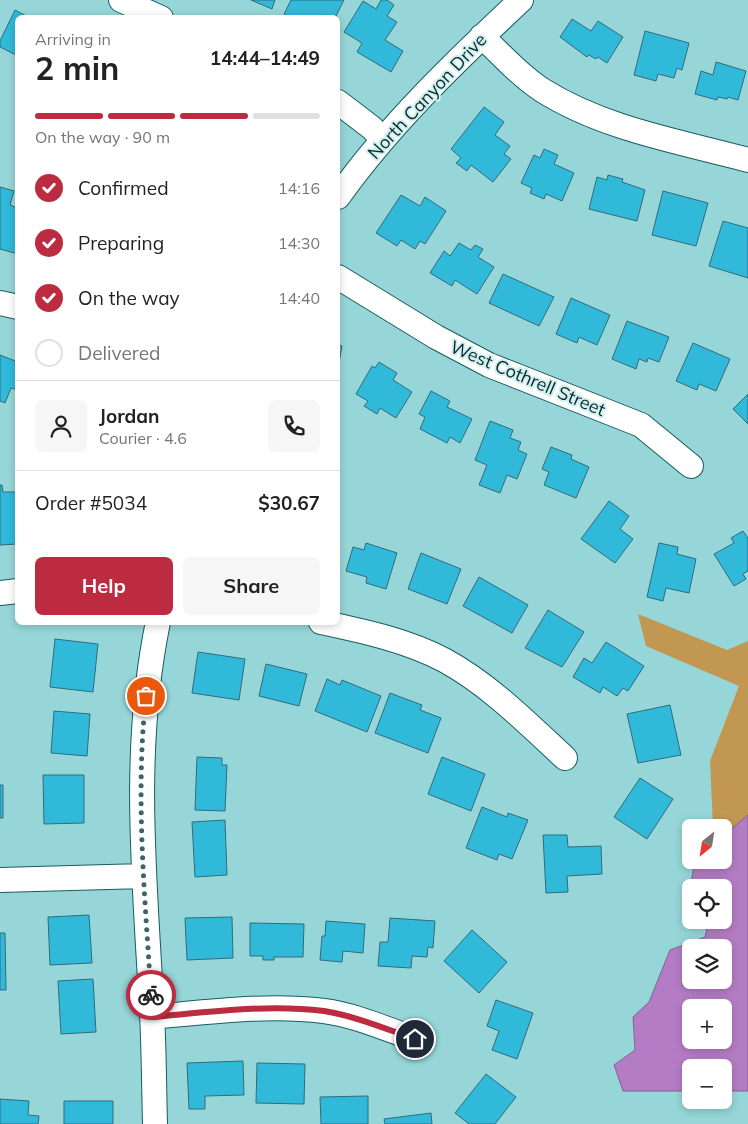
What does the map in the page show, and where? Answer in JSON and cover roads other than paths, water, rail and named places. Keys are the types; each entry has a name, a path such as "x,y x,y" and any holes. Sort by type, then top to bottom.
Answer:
{"street":[{"path":"121,0 154,15"},
{"name":"North Canyon Drive","path":"340,194 383,140 482,36 521,0"},
{"path":"482,36 510,64 541,89 575,108 611,123 748,160"},
{"path":"340,104 372,128 383,140"},
{"name":"West Cothrell Street","path":"340,278 436,338 489,365 641,425 691,466"},
{"path":"0,303 15,306"},
{"path":"0,593 15,591"},
{"path":"156,1124 144,876 142,756 144,714 158,625"},
{"path":"332,625 386,638 444,660 502,700 565,758"},
{"path":"0,880 144,876"},
{"path":"152,1017 263,1008 325,1012 358,1020 415,1039"}]}
